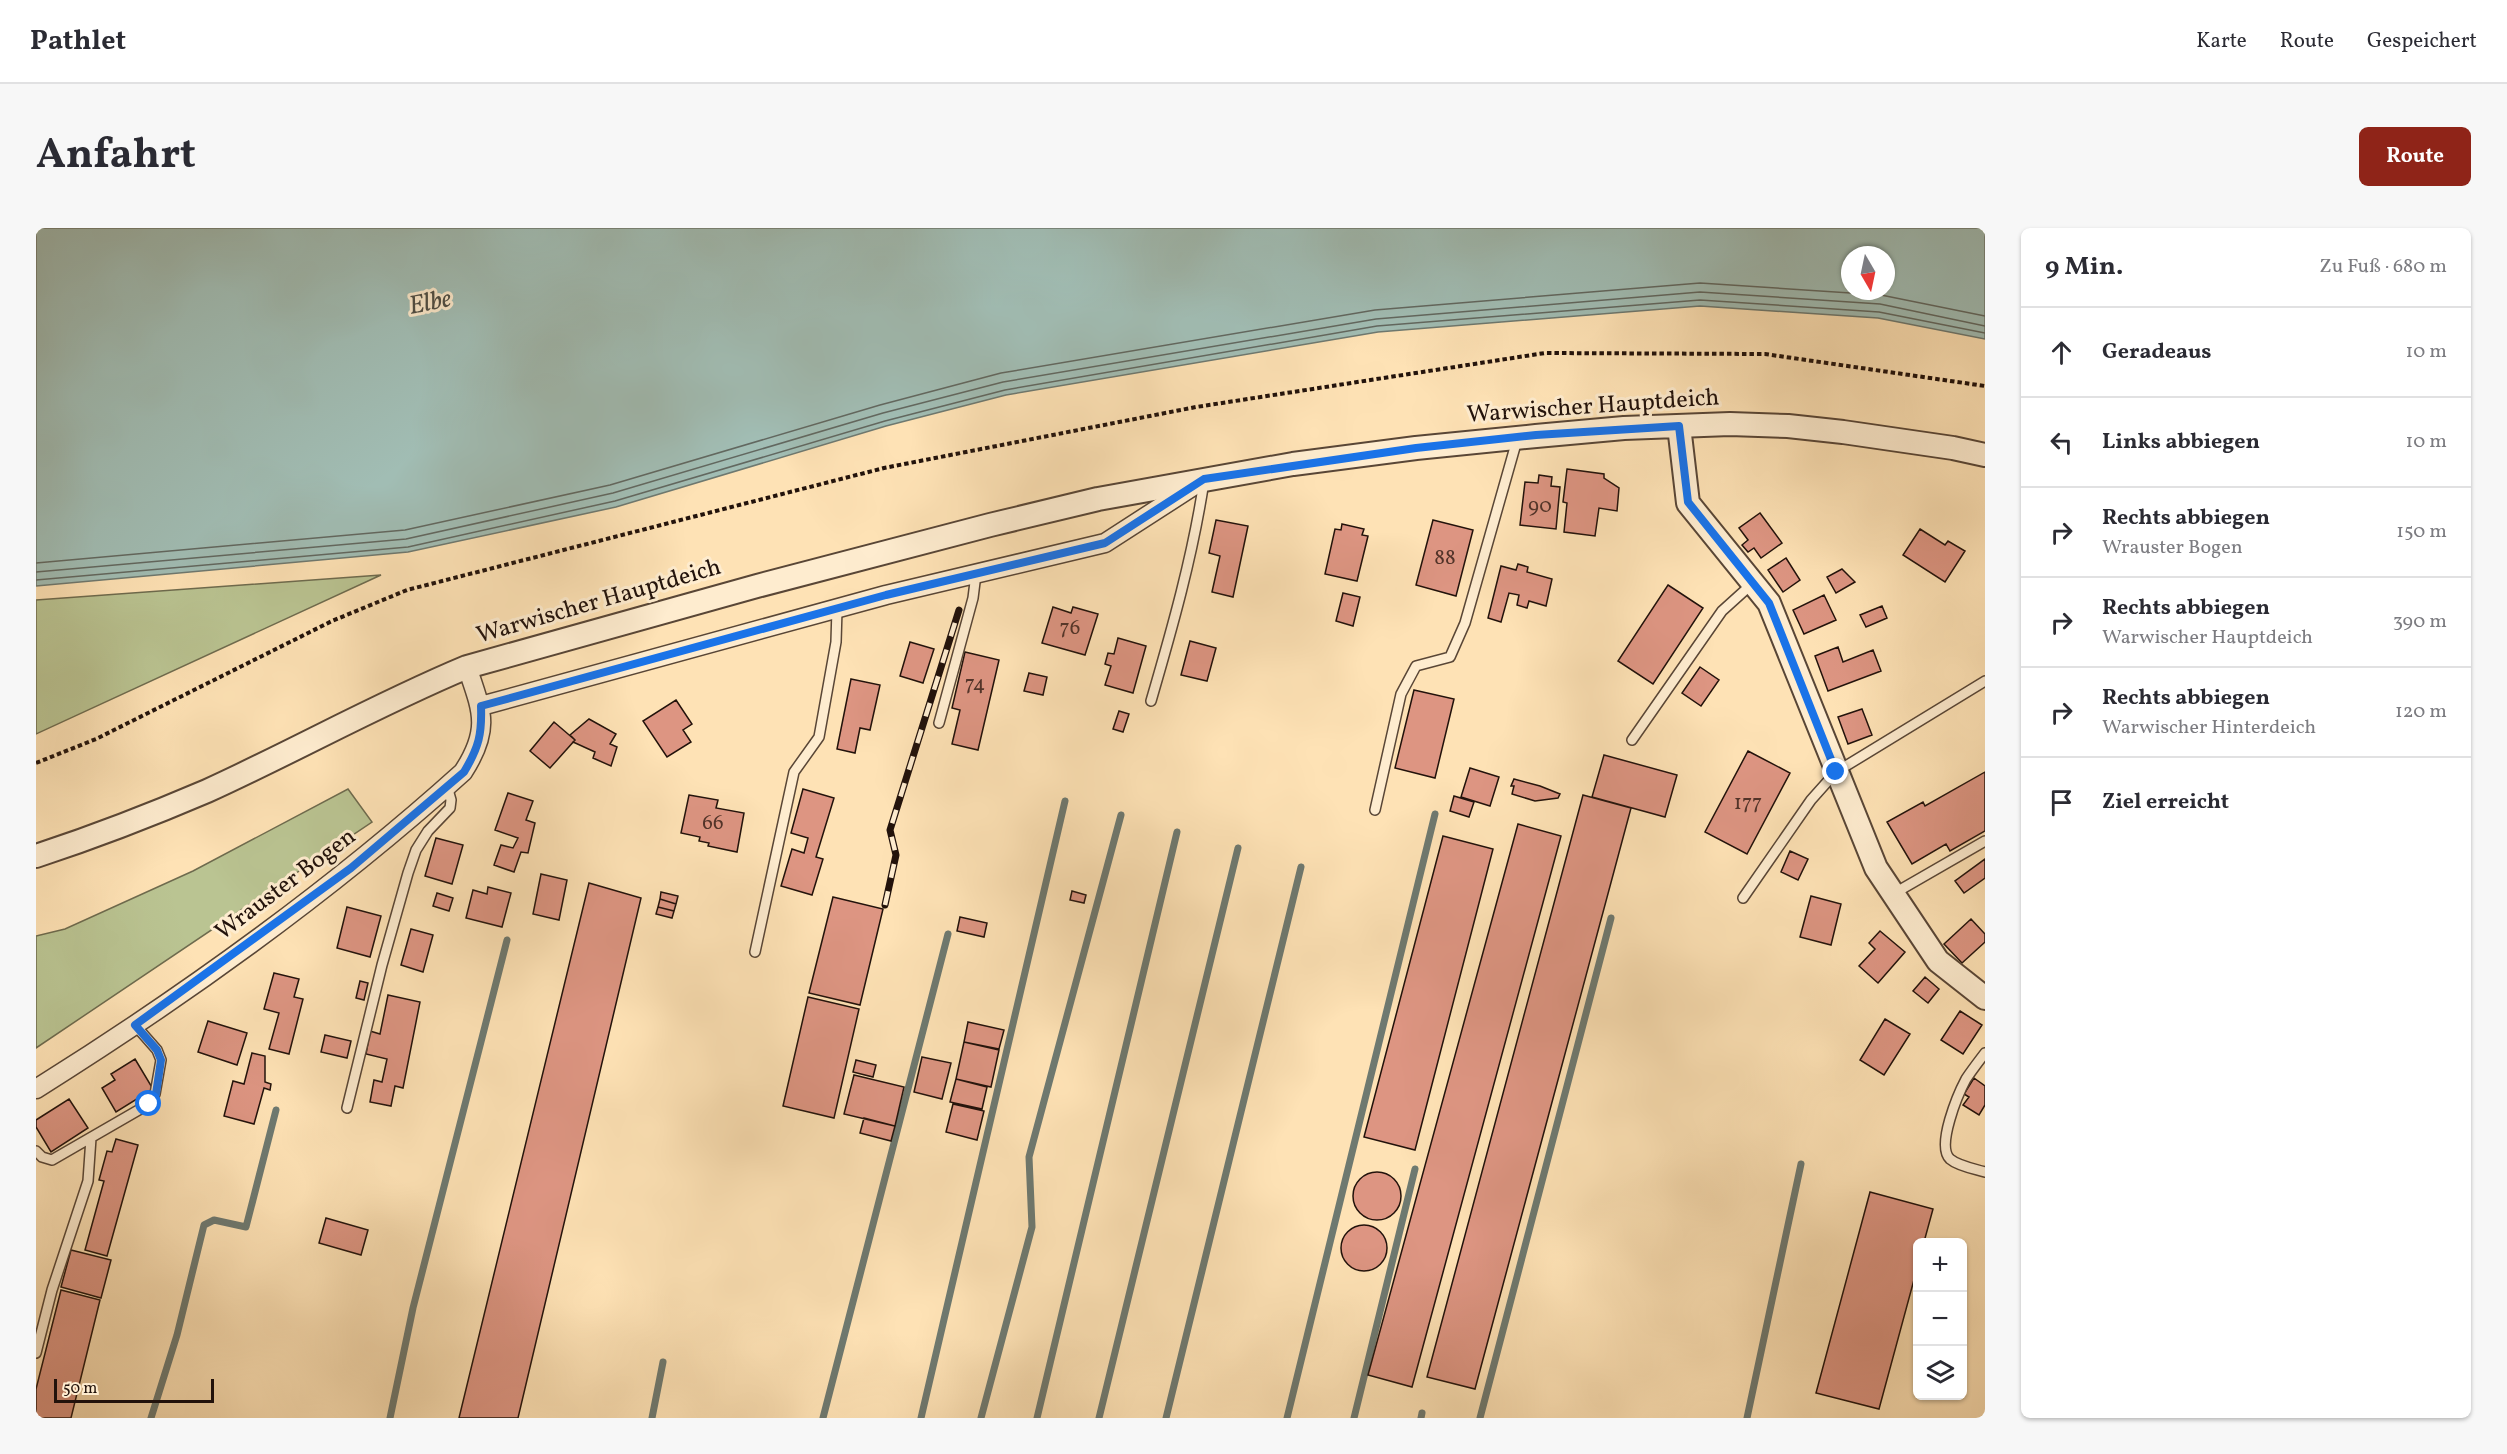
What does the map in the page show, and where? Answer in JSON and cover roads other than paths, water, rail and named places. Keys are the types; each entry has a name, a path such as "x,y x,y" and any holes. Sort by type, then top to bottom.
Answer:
{"street":[{"name":"Warwischer Hauptdeich","path":"36,856 106,833 208,790 411,690 467,667 527,648 886,552 1098,499 1204,479 1416,448 1517,437 1679,426 1788,426 1942,446 1985,455"},
{"path":"1679,426 1688,502 1769,603 1876,868 1938,961 1985,998"},
{"name":"Warwischer Hauptdeich","path":"481,706 837,609 1105,543 1204,479"},
{"name":"Wrauster Bogen","path":"36,1089 135,1025 351,868 464,772 476,752 482,730 481,706 467,667"}],"lane":[{"path":"1375,810 1401,694 1416,666 1449,657 1465,624 1517,437"},
{"path":"1151,701 1165,654 1200,507 1204,479"},
{"path":"939,723 973,598 976,574"},
{"path":"1632,740 1722,611 1753,583"},
{"path":"755,952 794,772 819,737 836,642 837,609"},
{"path":"1743,898 1810,800 1836,772 1985,681"},
{"path":"347,1108 382,965 408,873 416,850 428,831 450,808 451,800 447,786"},
{"path":"1893,894 1985,841"},
{"path":"36,1151 42,1157 52,1160 149,1104 156,1094 161,1060 157,1050 135,1025"},
{"path":"1985,1053 1966,1079 1953,1107 1946,1150 1949,1158 1957,1163 1985,1172"},
{"path":"36,1353 52,1290 88,1181 91,1138"}],"water":[{"name":"Elbe","path":"36,228 1985,228 1985,339 1878,318 1700,306 1378,332 1006,395 886,426 616,507 408,552 36,586"}],"waterway":[{"path":"921,1418 1065,801"},
{"path":"1287,1418 1435,814"},
{"path":"981,1418 1032,1227 1029,1157 1121,815"},
{"path":"1037,1418 1177,832"},
{"path":"1099,1418 1238,848"},
{"path":"1166,1418 1301,867"},
{"path":"1480,1418 1611,918"},
{"path":"823,1418 948,934"},
{"path":"390,1418 413,1308 507,940"},
{"path":"151,1418 177,1335 204,1225 214,1220 246,1227 276,1110"},
{"path":"1747,1418 1801,1164"},
{"path":"1354,1418 1415,1169"},
{"path":"652,1418 663,1362"},
{"path":"1421,1418 1422,1413"}],"railway":[{"path":"885,905 896,855 890,830 959,610"}]}
